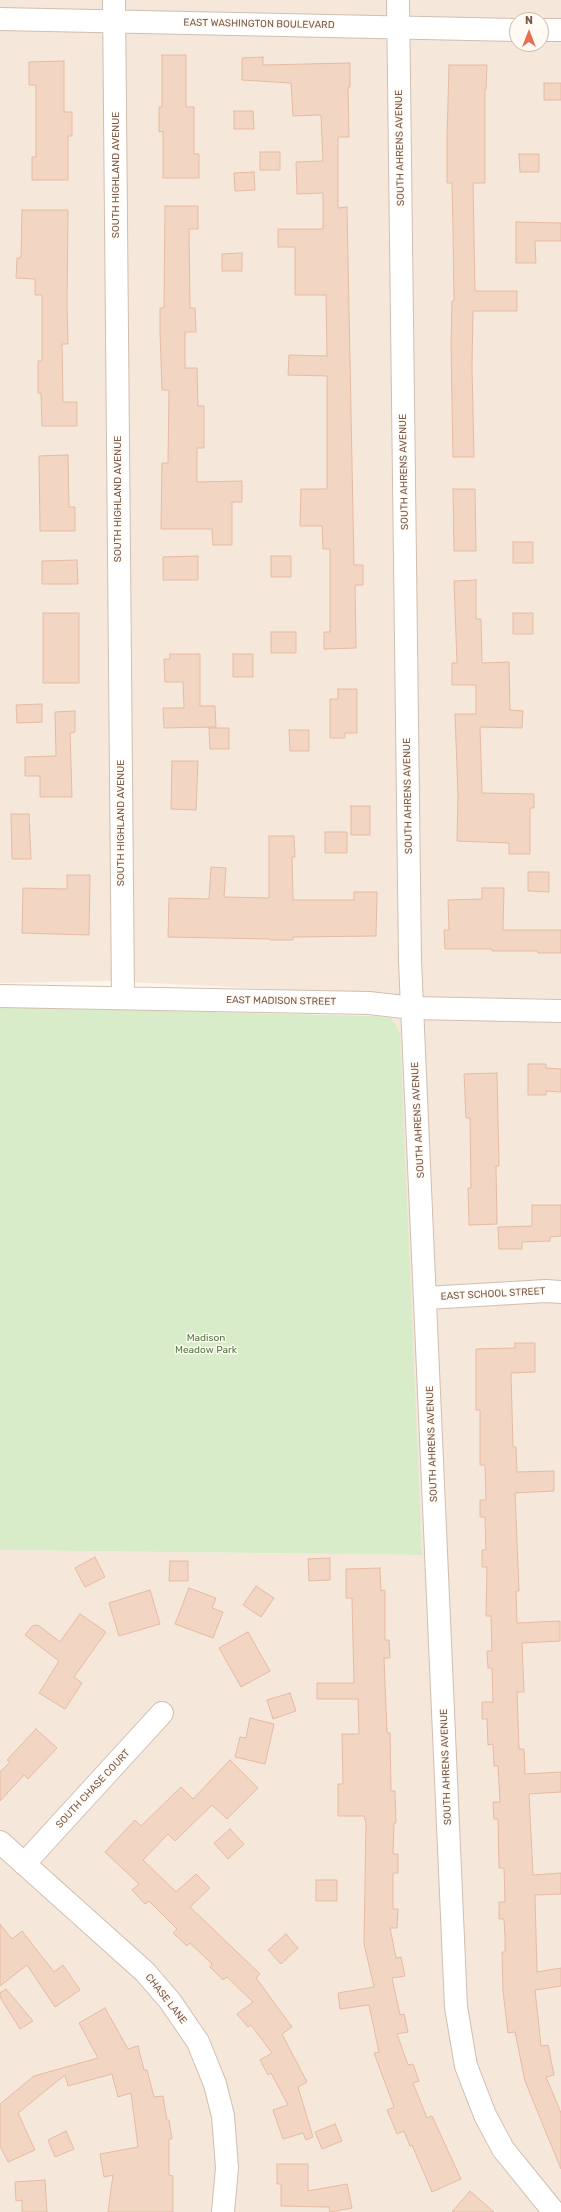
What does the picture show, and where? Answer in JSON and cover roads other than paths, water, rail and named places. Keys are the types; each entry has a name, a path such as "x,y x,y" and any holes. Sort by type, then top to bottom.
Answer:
{"street":[{"name":"SOUTH AHRENS AVENUE","path":"398,0 410,961 456,1999 460,2040 472,2085 484,2115 503,2148 554,2212"},
{"name":"EAST WASHINGTON BOULEVARD","path":"0,19 114,10 399,28 509,30"},
{"name":"SOUTH HIGHLAND AVENUE","path":"114,10 122,997"},
{"path":"549,30 561,30"},
{"name":"EAST MADISON STREET","path":"0,996 122,997 369,1003 413,1008 561,1011"},
{"name":"EAST SCHOOL STREET","path":"426,1298 546,1291 561,1292"},
{"name":"SOUTH CHASE COURT","path":"24,1864 162,1713"},
{"name":"CHASE LANE","path":"0,1842 145,1972 170,2001 198,2042 215,2084 223,2116 226,2168 223,2212"}],"park label":[{"name":"Madison Meadow Park","path":"206,1344"}]}
